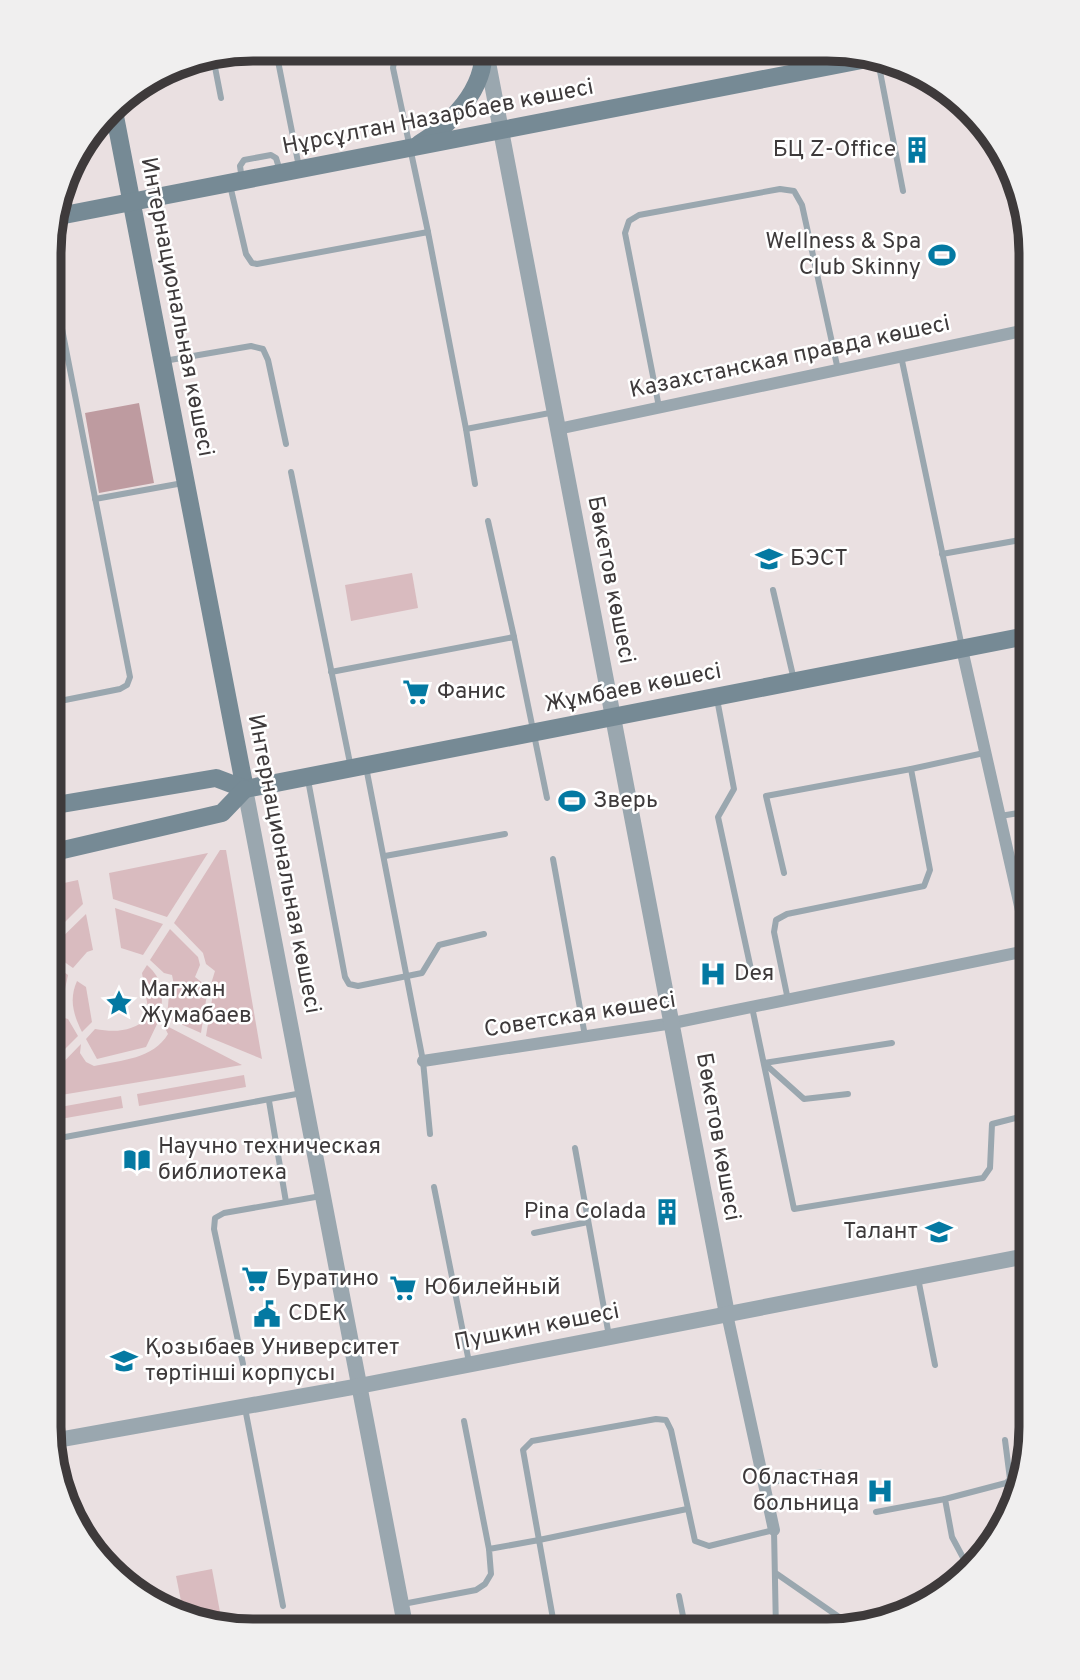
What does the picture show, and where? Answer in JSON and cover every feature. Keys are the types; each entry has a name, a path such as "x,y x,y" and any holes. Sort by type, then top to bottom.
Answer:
{"main road":[{"path":"412,148 444,125 466,99 479,78 482,61"},
{"name":"Нұрсұлтан Назарбаев көшесі","path":"66,215 501,131 837,62"},
{"name":"Интернациональная көшесі","path":"115,120 244,789"},
{"name":"Жұмбаев көшесі","path":"61,800 216,778 244,789 1019,638"},
{"path":"61,851 222,813 244,789"}],"street":[{"name":"Бөкетов көшесі","path":"486,61 727,1314 774,1530"},
{"name":"Казахстанская правда көшесі","path":"556,421 659,407 1019,332"},
{"path":"962,649 1018,900"},
{"name":"Интернациональная көшесі","path":"244,789 404,1619"},
{"name":"Советская көшесі","path":"423,1061 673,1023 1018,954"},
{"name":"Пушкин көшесі","path":"62,1440 359,1386 1018,1258"}],"lane":[{"path":"278,61 299,169"},
{"path":"394,61 393,68 412,148 475,484"},
{"path":"215,66 221,98"},
{"path":"880,69 903,191"},
{"path":"236,182 246,254 257,264 428,232"},
{"path":"659,407 626,238 629,221 639,215 780,189 794,191 802,205 838,370"},
{"path":"61,324 129,681 120,689 61,700"},
{"path":"162,362 251,346 263,349 268,360 286,444"},
{"path":"901,356 962,649"},
{"path":"466,429 556,421"},
{"path":"291,472 331,672 385,856 423,1061 430,1134"},
{"path":"95,499 185,483"},
{"path":"488,521 536,733 547,798"},
{"path":"942,554 1019,540"},
{"path":"773,590 794,682"},
{"path":"331,672 514,637"},
{"path":"717,697 734,789 718,817 752,974"},
{"path":"784,873 766,796 984,753"},
{"path":"788,1000 774,932 776,920 787,914 919,889 928,881 930,870 911,769"},
{"path":"308,778 346,981 358,986 425,972 439,945 484,934"},
{"path":"1000,816 1019,813"},
{"path":"385,856 505,834"},
{"path":"553,859 586,1038"},
{"path":"752,1007 791,1202 798,1210 983,1178 990,1168 992,1124 1018,1117"},
{"path":"764,1063 892,1042"},
{"path":"764,1063 804,1099 848,1094"},
{"path":"61,1137 302,1093"},
{"path":"268,1101 286,1202"},
{"path":"575,1147 610,1338"},
{"path":"435,1187 470,1364"},
{"path":"243,1364 214,1223 219,1215 323,1196"},
{"path":"534,1233 588,1222"},
{"path":"918,1277 935,1365"},
{"path":"244,1406 282,1606"},
{"path":"553,1619 523,1455 525,1446 532,1441 656,1419 666,1420 671,1430 695,1541 704,1546 774,1530 776,1619"},
{"path":"401,1604 482,1586 490,1578 492,1568 489,1549 464,1421"},
{"path":"876,1512 945,1499 1006,1483 1010,1479 1005,1440"},
{"path":"764,1484 820,1472"},
{"path":"945,1499 952,1537 965,1560"},
{"path":"489,1549 687,1508"},
{"path":"777,1574 840,1618"},
{"path":"679,1596 684,1619"}],"shaded area":[{"path":"139,403 154,483 99,493 85,413"},
{"path":"412,573 418,608 351,621 345,585"},
{"path":"220,850 226,850 262,1059 206,1036 213,994 211,984 215,971 206,964 203,953 174,923"},
{"path":"208,853 167,917 113,899 109,873"},
{"path":"78,880 83,904 61,926 61,884"},
{"path":"115,908 163,924 143,955 121,948"},
{"path":"86,914 93,950 87,952 73,968 61,960 61,938"},
{"path":"170,929 198,957 200,965 195,977 204,984 207,994 201,1033 167,1018 169,994 175,990 172,975 164,973 150,960"},
{"path":"147,965 161,987 161,1014 148,1008 142,973"},
{"path":"61,970 68,975 61,1000"},
{"path":"77,981 86,987 92,1022 82,1032 73,1006"},
{"path":"61,1017 68,1019 78,1036 61,1053"},
{"path":"149,1018 158,1022 146,1047 97,1059 86,1039 95,1029 124,1030"},
{"path":"163,1024 242,1065 61,1095 61,1065 81,1044 80,1053 86,1062 94,1066 145,1054 154,1049 168,1034"},
{"path":"244,1075 246,1087 139,1106 137,1094"},
{"path":"121,1096 123,1108 61,1119 61,1107"},
{"path":"212,1569 221,1616 182,1605 176,1576"}],"place":[{"name":"БЦ Z-Office","path":"917,150"},
{"name":"Wellness & Spa Club Skinny","path":"942,255"},
{"name":"БЭСТ","path":"769,559"},
{"name":"Фанис","path":"416,692"},
{"name":"Зверь","path":"572,801"},
{"name":"Deя","path":"713,974"},
{"name":"Магжан Жумабаев","path":"119,1003"},
{"name":"Научно техническая библиотека","path":"137,1160"},
{"name":"Pina Colada","path":"667,1212"},
{"name":"Талант","path":"939,1232"},
{"name":"Буратино","path":"255,1279"},
{"name":"Юбилейный","path":"403,1288"},
{"name":"CDEK","path":"267,1314"},
{"name":"Қозыбаев Университет төртінші корпусы","path":"124,1361"},
{"name":"Областная больница","path":"880,1491"}]}
